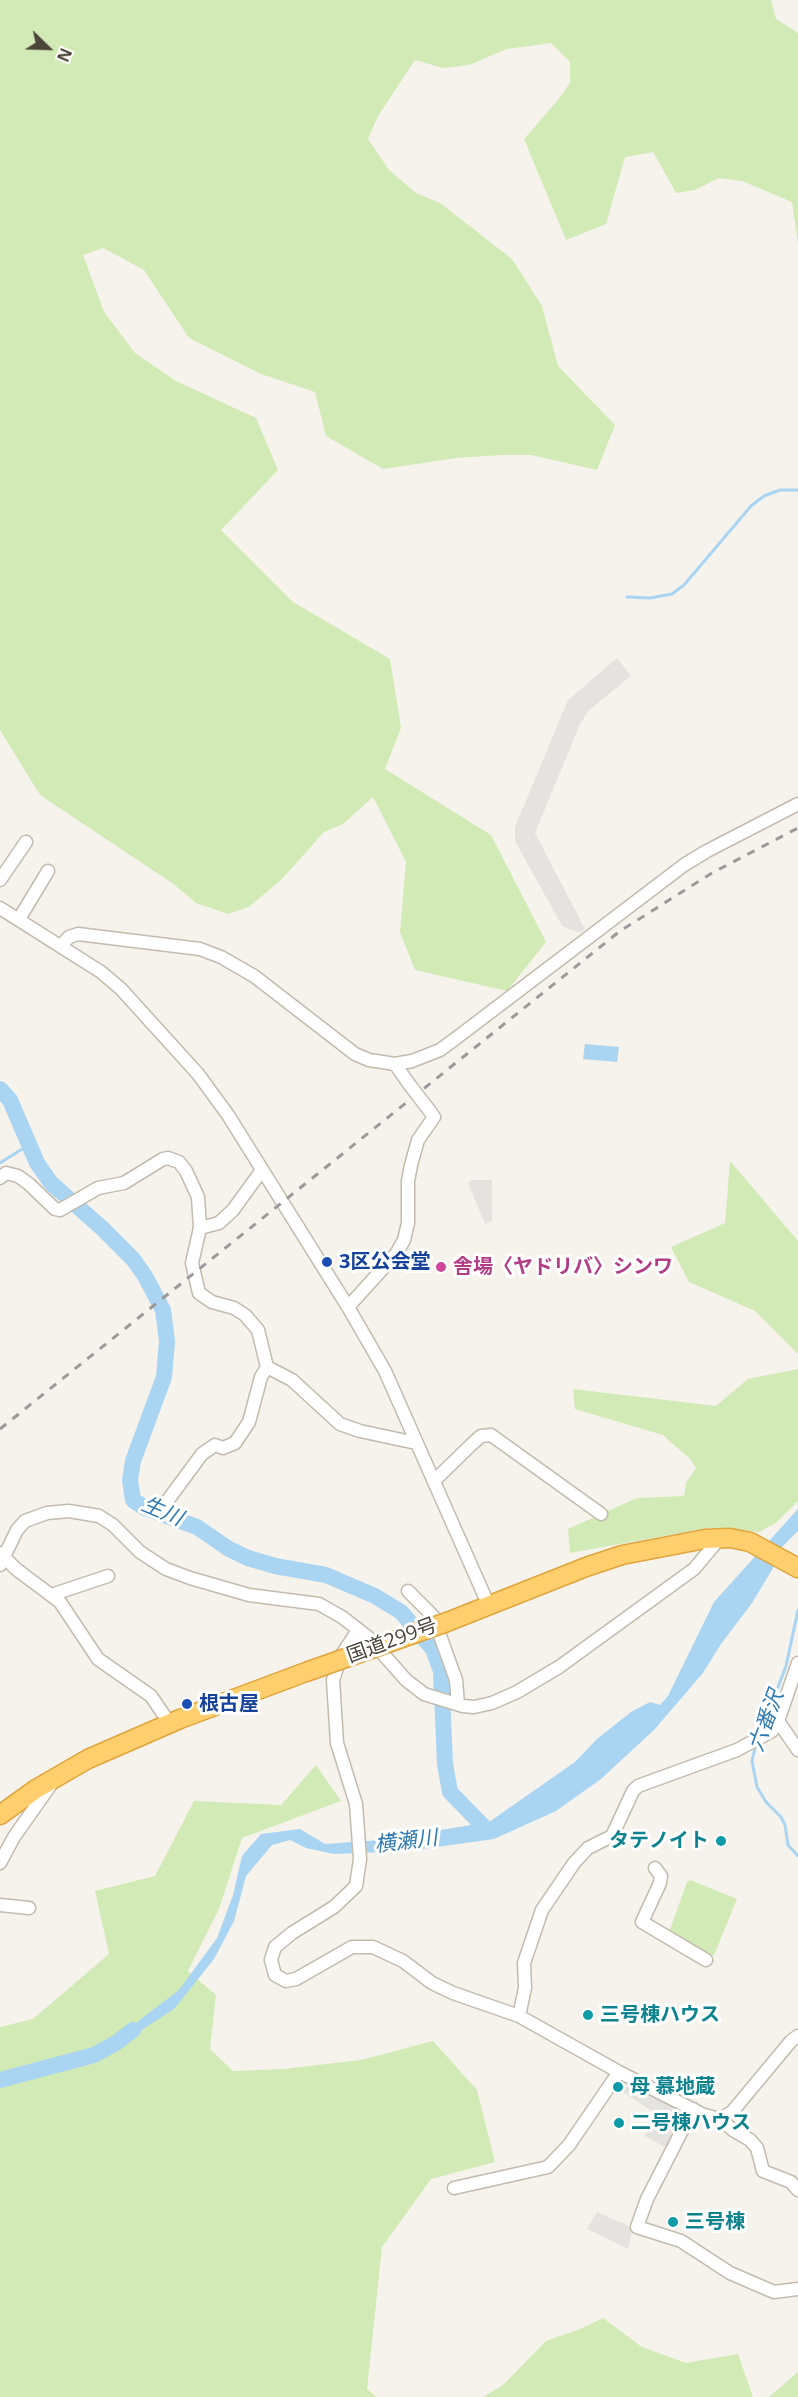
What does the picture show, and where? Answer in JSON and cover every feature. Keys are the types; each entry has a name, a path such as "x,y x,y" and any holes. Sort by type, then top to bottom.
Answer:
{"highway":[{"name":"国道299号","path":"0,1815 56,1776 88,1759 170,1724 622,1555 689,1541 740,1539 762,1547 798,1568"}],"street":[{"path":"61,946 69,937 78,934 200,950 221,957 254,976 355,1054 369,1060 395,1064 424,1058 440,1050 684,865 798,804"},
{"path":"0,880 26,842"},
{"path":"19,920 48,872"},
{"path":"0,908 101,972 134,1000 198,1074 228,1115 348,1306 385,1371 489,1606"},
{"path":"348,1306 396,1254 404,1239 408,1223 408,1180 411,1165 418,1140 434,1117 395,1064"},
{"path":"0,1178 6,1173 18,1176 55,1209 66,1208 98,1188 124,1183 164,1159 175,1160 186,1171 198,1197 200,1228 192,1263 199,1293 212,1302 234,1308 250,1320 261,1339 267,1367 261,1377 249,1422 235,1443 223,1448 214,1445 202,1454 165,1504 156,1508"},
{"path":"200,1228 219,1222 233,1210 262,1170"},
{"path":"267,1367 292,1380 340,1424 360,1431 416,1443"},
{"path":"434,1481 481,1436 491,1435 601,1514"},
{"path":"170,1724 151,1696 98,1659 60,1602 1,1559 17,1530 25,1521 47,1513 84,1512 99,1516 113,1525 140,1552 166,1569 249,1595 318,1604 342,1617 369,1638 406,1680 424,1694 474,1707 492,1703 517,1692 547,1674 694,1569 720,1538"},
{"path":"51,1595 108,1576"},
{"path":"408,1591 433,1617 456,1680 454,1703"},
{"path":"358,1630 341,1656 333,1680 337,1743 356,1804 360,1859 356,1886 334,1907 292,1933 275,1947 271,1960 275,1975 286,1981 296,1978 352,1947 374,1947 403,1961 442,1988 519,2016 619,2072 704,2115 720,2119 750,2140 757,2148 764,2171 791,2182 798,2190"},
{"path":"519,2016 525,1988 524,1963 542,1910 574,1863 588,1848 612,1836 633,1791 638,1786 748,1745 772,1731 778,1721 798,1663"},
{"path":"778,1721 798,1750"},
{"path":"0,1863 14,1837 56,1776"},
{"path":"656,1868 661,1876 660,1883 642,1922 706,1960"},
{"path":"0,1905 28,1908"},
{"path":"720,2119 732,2112 791,2041 798,2036"},
{"path":"454,2188 548,2167 569,2145 619,2072"},
{"path":"693,2109 647,2199 638,2227 681,2241 730,2272 774,2292 798,2289"}],"green space":[{"path":"0,0 771,0 776,19 798,33 798,243 792,202 742,181 719,178 695,190 676,193 653,152 625,157 606,224 566,240 524,139 570,83 570,62 551,43 507,49 469,65 443,68 415,60 378,116 368,139 389,170 416,193 440,203 512,259 542,306 558,366 615,425 597,470 531,455 456,458 383,469 326,436 315,392 261,374 189,338 144,270 103,248 83,255 104,312 135,353 176,381 256,418 278,470 221,530 293,602 390,659 401,728 385,769 491,835 546,942 507,991 415,970 400,932 406,862 373,797 343,824 324,832 282,879 249,907 228,914 196,903 172,883 40,795 0,730"},
{"path":"730,1161 798,1241 798,1354 755,1311 689,1282 671,1247 725,1223"},
{"path":"798,1369 798,1501 776,1523 759,1532 708,1528 570,1553 568,1529 637,1498 684,1496 686,1483 696,1468 691,1460 663,1435 575,1409 573,1389 716,1406 748,1379"},
{"path":"316,1765 341,1801 242,1838 219,1909 188,1971 216,1995 210,2049 233,2071 283,2069 361,2060 433,2041 477,2090 495,2162 431,2179 382,2247 367,2389 377,2397 0,2397 0,2027 33,2019 109,1954 95,1891 155,1876 194,1801 281,1805"},
{"path":"690,1880 737,1899 714,1955 711,1956 669,1932 687,1882"},
{"path":"603,2318 642,2347 686,2363 738,2354 753,2397 483,2397 503,2385 546,2341"},
{"path":"798,2372 798,2397 769,2397"}],"shaded area":[{"path":"617,658 631,676 589,710 580,724 535,833 585,929 580,933 562,926 515,841 515,827 568,700"},
{"path":"471,1180 492,1180 492,1221 485,1224 468,1183"},
{"path":"630,2081 685,2112 670,2150 644,2136 658,2115 623,2092"},
{"path":"597,2212 633,2228 628,2249 587,2229"}],"water":[{"path":"585,1044 619,1047 617,1062 583,1059"},
{"path":"798,1509 798,1531 782,1547 773,1568 752,1603 721,1644 703,1673 654,1730 601,1779 556,1811 494,1839 408,1851 334,1854 306,1848 290,1840 272,1845 246,1876 234,1921 214,1959 174,2009 105,2054 141,2019 179,1990 217,1938 233,1895 242,1856 261,1834 300,1829 325,1844 381,1840 489,1822 575,1762 597,1739 631,1712 650,1702 660,1705 668,1696 714,1602"}],"waterway":[{"path":"627,597 650,598 672,594 684,585 751,506 764,496 780,490 798,490"},
{"name":"生川","path":"0,1089 10,1100 37,1163 51,1183 133,1259 163,1310 167,1341 164,1377 133,1461 130,1480 133,1500 145,1508 197,1527 229,1549 248,1558 275,1566 326,1575 375,1596 401,1612 433,1649 441,1671 445,1764 450,1792 486,1829"},
{"path":"0,1163 30,1144"},
{"name":"六番沢","path":"761,1732 786,1666 798,1610"},
{"name":"六番沢","path":"756,1744 752,1761 757,1787 766,1802 781,1817 785,1825 788,1845 798,1856"},
{"name":"横瀬川","path":"0,2080 94,2055 133,2030"}],"railway":[{"path":"0,1429 620,931 712,873 798,828"}],"place":[{"name":"3区公会堂","path":"327,1262"},
{"name":"舎場〈ヤドリバ〉シンワ","path":"441,1267"},
{"name":"根古屋","path":"187,1704"},
{"name":"タテノイト","path":"721,1841"},
{"name":"三号棟ハウス","path":"588,2015"},
{"name":"母 慕地蔵","path":"618,2087"},
{"name":"二号棟ハウス","path":"619,2123"},
{"name":"三号棟","path":"673,2222"}]}
